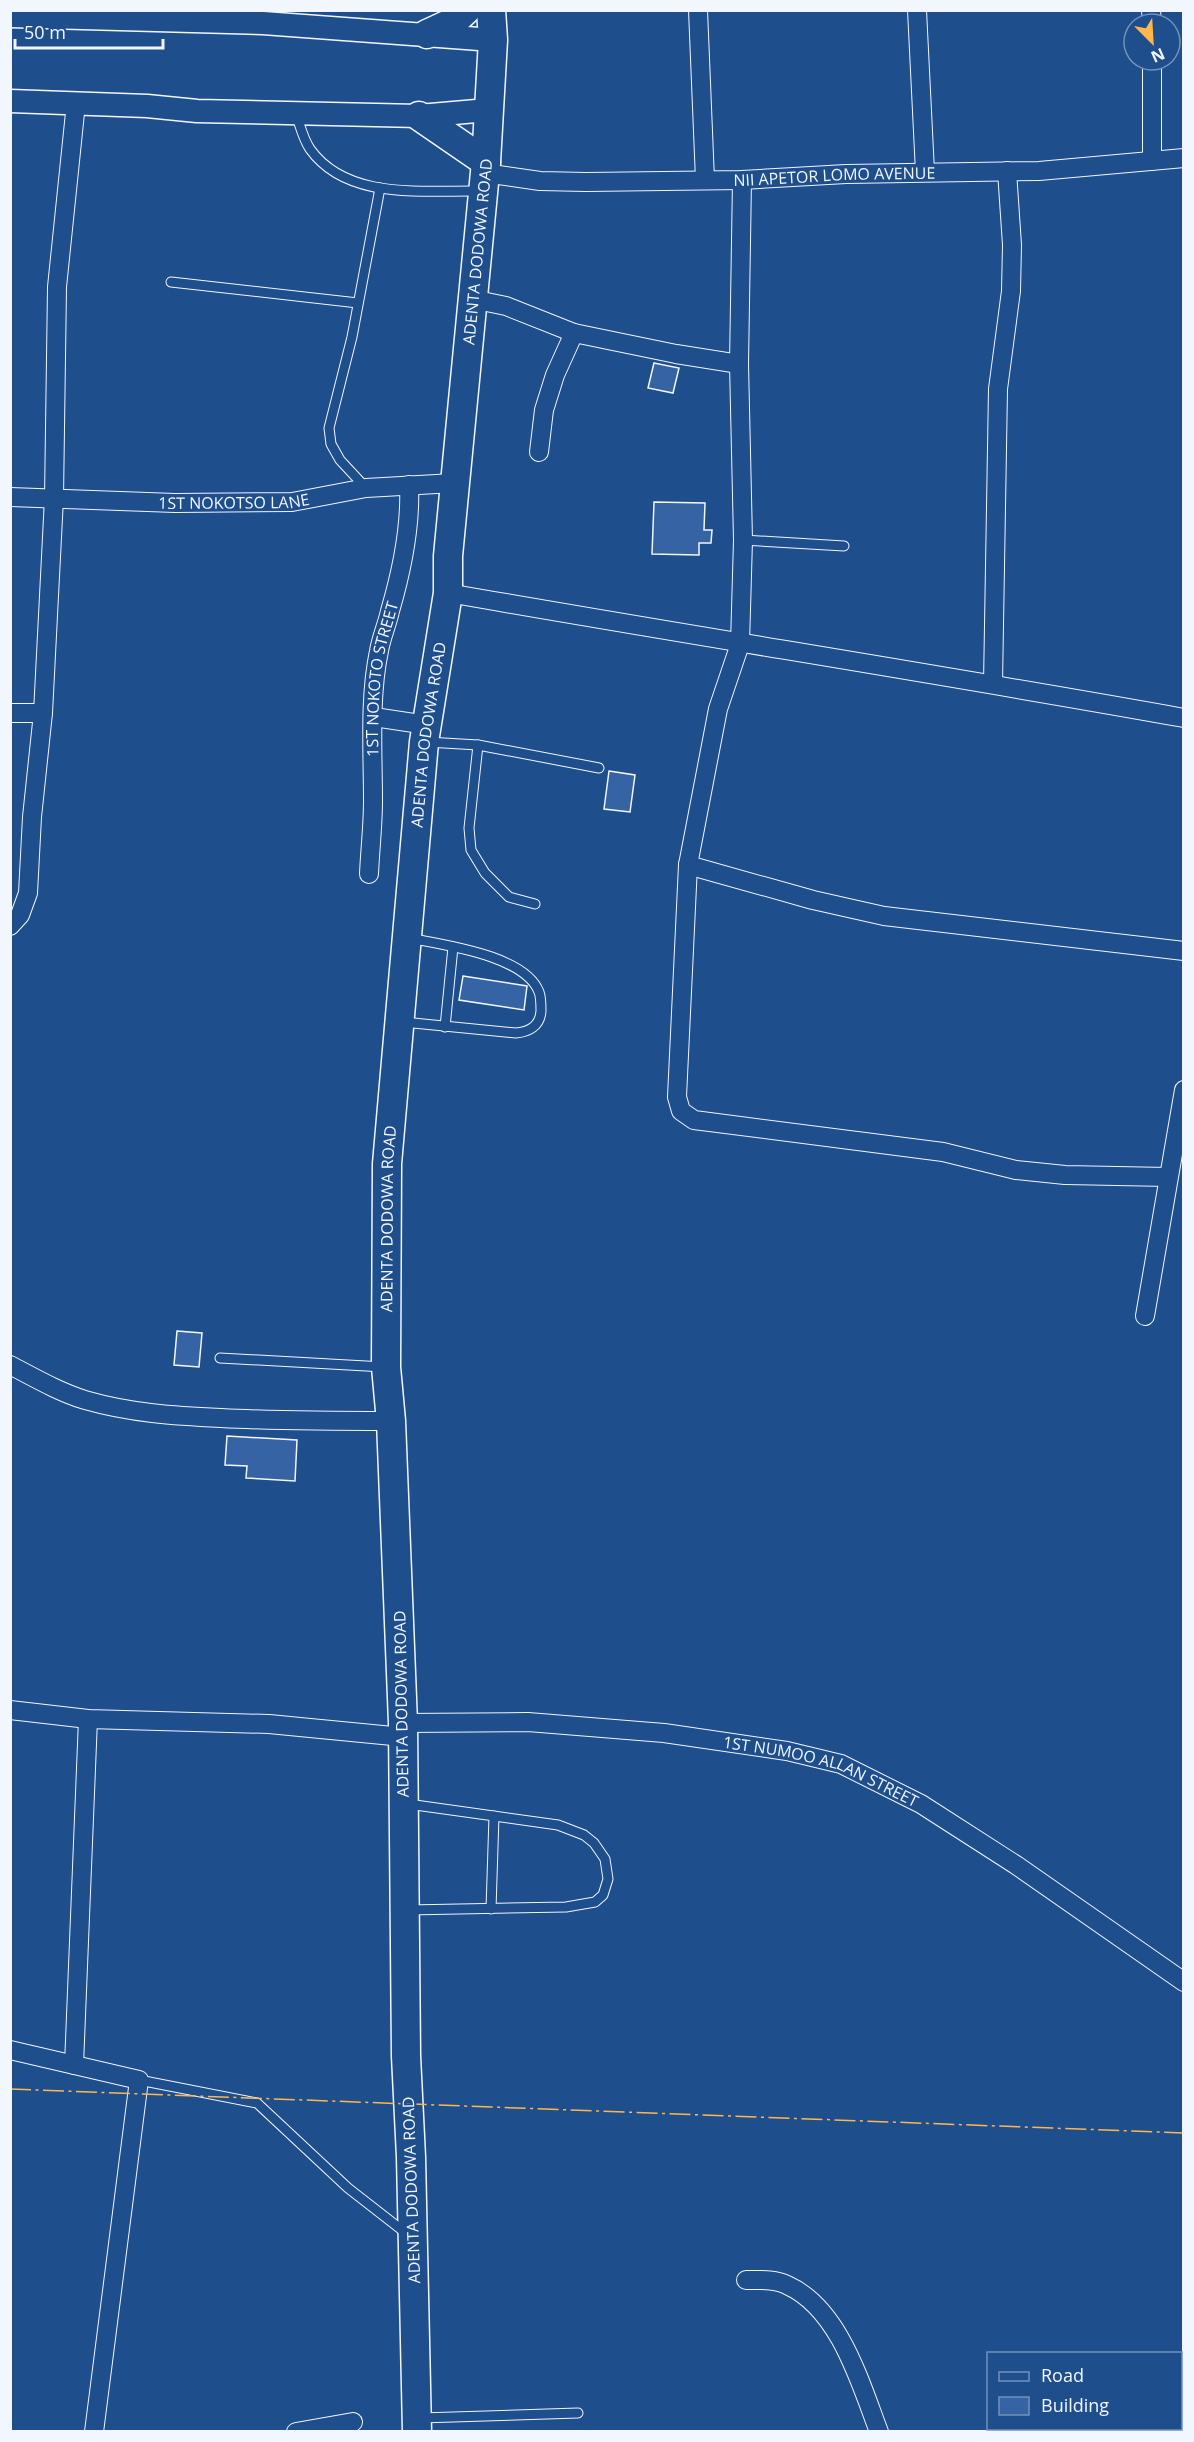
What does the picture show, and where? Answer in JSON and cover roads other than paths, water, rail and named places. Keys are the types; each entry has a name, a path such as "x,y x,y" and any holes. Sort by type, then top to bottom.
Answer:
{"main road":[{"path":"427,34 453,22 466,10"},
{"name":"ADENTA DODOWA ROAD","path":"417,2425 406,2056 403,1730 392,1421 386,1367 387,1164 426,734 448,593 448,556 454,483 484,175 493,40 491,10"},
{"path":"419,116 484,175"}],"street":[{"path":"698,10 705,180"},
{"path":"917,10 925,172"},
{"path":"10,16 203,16 263,23 493,40"},
{"path":"1152,72 1152,161"},
{"path":"10,101 197,111 419,116 488,110"},
{"path":"10,926 20,915 28,893 32,817 44,713 54,498 57,287 76,103"},
{"name":"NII APETOR LOMO AVENUE","path":"484,175 586,182 742,180 846,174 1039,171 1184,158"},
{"path":"993,684 995,454 998,389 1011,291 1012,245 1007,171"},
{"path":"742,180 739,364 743,540 740,644 718,709 688,865 677,1097 681,1111 694,1120 943,1152 1016,1170 1065,1175 1168,1177"},
{"path":"472,299 506,306 574,333 676,354 739,364"},
{"path":"539,452 544,410 555,375 574,333"},
{"name":"1ST NOKOTSO LANE","path":"10,497 175,503 291,502 366,488 454,483"},
{"name":"1ST NOKOTO STREET","path":"369,874 373,803 371,760 378,651 399,578 407,535 410,514 408,485"},
{"path":"448,593 1184,718"},
{"path":"10,713 44,713"},
{"path":"374,717 426,734"},
{"path":"688,865 813,900 884,916 1184,951"},
{"path":"1145,1316 1184,1090"},
{"path":"10,1365 51,1387 84,1400 150,1413 288,1421 392,1421"},
{"name":"1ST NUMOO ALLAN STREET","path":"10,1710 88,1719 403,1730 528,1722 664,1733 787,1751 841,1764 921,1804 997,1852 1184,1982"},
{"path":"74,2065 88,1719"},
{"path":"10,2050 139,2080 94,2432"},
{"path":"746,2280 766,2280 786,2284 822,2310 837,2333 860,2382 879,2432"},
{"path":"296,2432 353,2422"}],"lane":[{"path":"295,113 309,148 335,174 380,188 484,175"},
{"path":"366,488 340,460 331,444 329,428 358,303 380,188"},
{"path":"171,282 358,303"},
{"path":"743,540 844,546"},
{"path":"426,734 599,768"},
{"path":"478,745 469,828 471,850 485,873 509,897 535,904"},
{"path":"400,1022 516,1033 527,1032 538,1023 541,1012 539,992 526,976 509,963 453,947 406,938"},
{"path":"445,1027 453,947"},
{"path":"220,1358 386,1367"},
{"path":"403,1803 558,1825 584,1835 594,1843 605,1859 608,1879 603,1895 594,1902 566,1907 404,1910"},
{"path":"491,1908 494,1816"},
{"path":"139,2080 257,2103 348,2188 413,2239"},
{"path":"417,2425 578,2413"}]}
